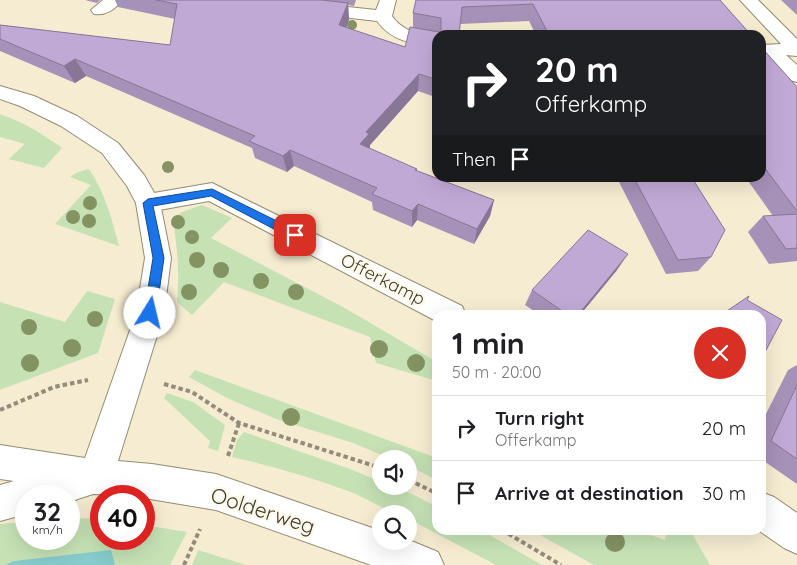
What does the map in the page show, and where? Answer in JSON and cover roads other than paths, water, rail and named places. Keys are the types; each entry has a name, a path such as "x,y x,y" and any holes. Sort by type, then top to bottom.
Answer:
{"street":[{"path":"100,10 114,0"},
{"path":"255,0 263,3 386,8 391,29 405,36 432,41"},
{"path":"748,0 796,49"},
{"path":"767,51 796,49"},
{"path":"767,51 797,76"},
{"path":"0,92 27,101 69,121 110,148 136,181 148,203 158,258 150,313 96,477"},
{"name":"Offerkamp","path":"148,203 212,192 442,310"},
{"name":"Oolderweg","path":"0,462 96,477 152,481 216,492 425,565"},
{"name":"Oolderweg","path":"0,503 96,477"},
{"path":"766,513 797,535"}],"water":[{"path":"111,550 115,565 5,565 14,561"}]}
